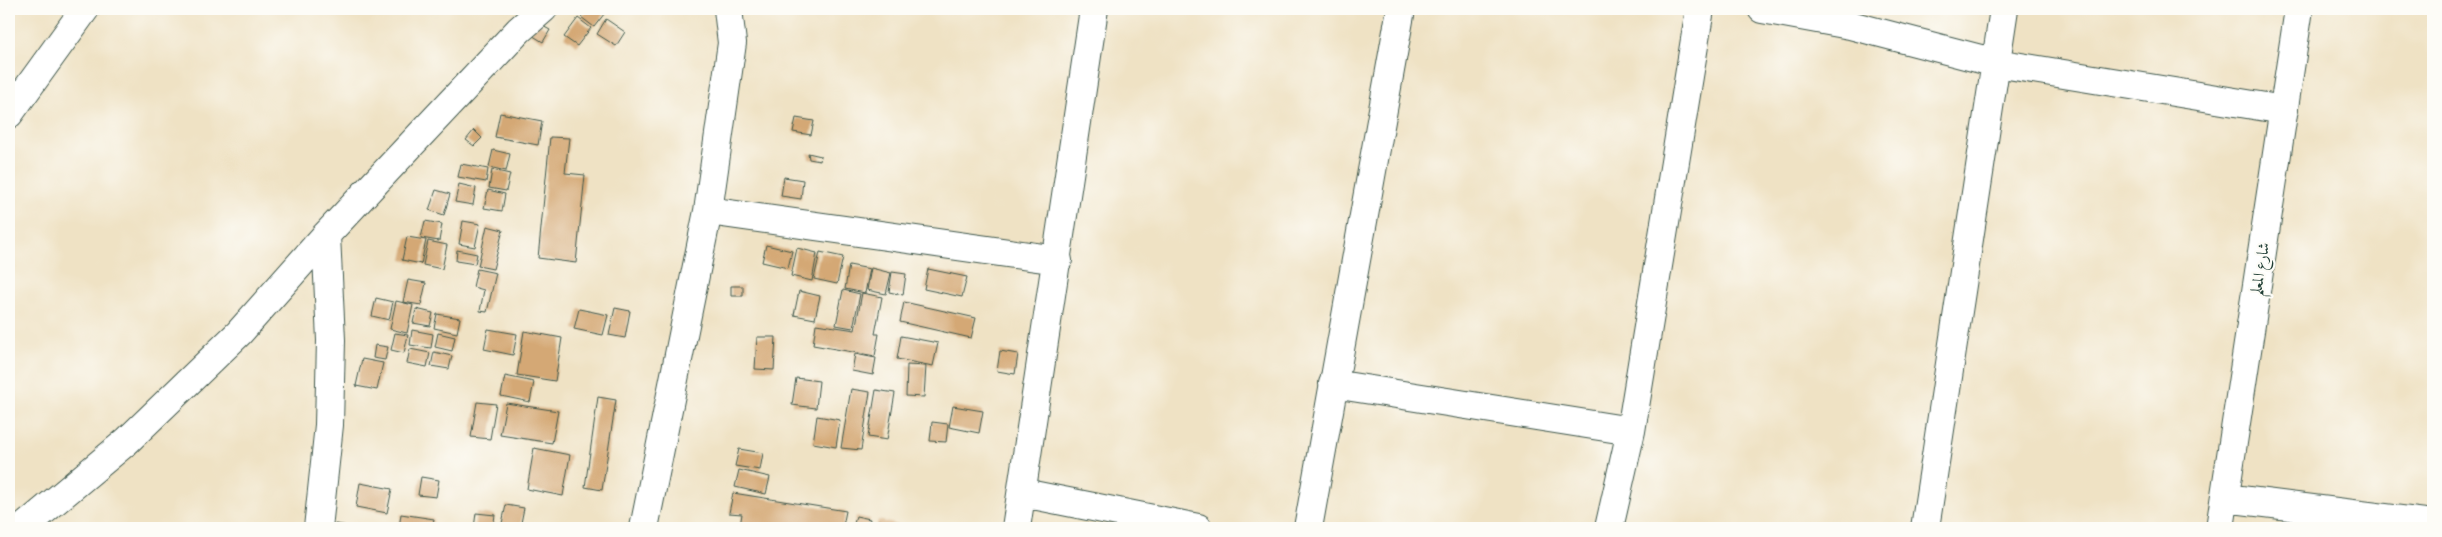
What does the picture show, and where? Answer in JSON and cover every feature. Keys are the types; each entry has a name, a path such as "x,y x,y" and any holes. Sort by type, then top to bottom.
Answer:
{"street":[{"path":"9,114 85,9"},
{"path":"23,528 127,441 239,333 326,235 519,30 543,9"},
{"path":"644,528 708,210 732,43 728,9"},
{"path":"1016,528 1023,493 1094,9"},
{"path":"1308,528 1400,9"},
{"path":"1609,528 1631,431 1700,9"},
{"path":"1762,9 1850,25 1996,63 2284,110"},
{"path":"1925,528 2004,9"},
{"name":"شارع المعلم","path":"2220,528 2299,9"},
{"path":"708,210 1058,260"},
{"path":"318,528 329,425 331,340 326,235"},
{"path":"1333,384 1631,431"},
{"path":"1023,493 1198,528"},
{"path":"2225,498 2433,524"}],"building":[{"path":"588,9 608,9 594,27 581,17"},
{"path":"578,18 591,28 577,46 564,37"},
{"path":"606,19 625,32 616,46 597,34"},
{"path":"537,23 550,30 543,42 530,34"},
{"path":"500,113 542,121 538,145 495,137"},
{"path":"796,118 814,121 811,135 793,132"},
{"path":"474,130 482,138 474,146 466,140"},
{"path":"550,137 569,138 565,173 585,175 576,263 538,258"},
{"path":"493,150 510,154 506,171 489,167"},
{"path":"808,153 821,156 820,161 809,159"},
{"path":"461,164 488,169 486,182 458,177"},
{"path":"492,170 510,174 506,191 489,188"},
{"path":"784,177 803,180 801,199 781,196"},
{"path":"459,184 476,188 473,205 455,202"},
{"path":"436,190 450,194 444,215 429,210"},
{"path":"488,190 505,194 502,211 484,208"},
{"path":"425,221 442,224 439,241 421,238"},
{"path":"463,221 480,224 475,247 459,244"},
{"path":"487,226 503,230 493,269 478,266"},
{"path":"407,237 426,240 421,264 402,260"},
{"path":"428,241 447,245 442,269 423,265"},
{"path":"766,245 792,251 788,268 762,262"},
{"path":"797,248 817,253 812,281 791,276"},
{"path":"457,250 477,254 475,264 456,261"},
{"path":"820,252 843,257 837,284 814,279"},
{"path":"849,265 870,269 865,293 845,289"},
{"path":"871,268 891,273 886,294 867,290"},
{"path":"477,269 496,273 487,312 480,311 484,290 473,287"},
{"path":"928,269 967,277 962,297 924,289"},
{"path":"892,272 906,274 903,295 889,292"},
{"path":"408,280 426,283 421,305 403,302"},
{"path":"731,286 743,286 743,296 731,296"},
{"path":"843,290 860,294 853,328 836,325"},
{"path":"799,291 820,296 815,319 794,315"},
{"path":"862,293 882,297 875,334 879,334 875,356 813,345 816,324 855,330"},
{"path":"376,298 393,302 389,320 372,316"},
{"path":"396,301 413,305 407,333 390,329"},
{"path":"904,302 976,318 971,338 900,322"},
{"path":"615,308 630,311 625,338 609,335"},
{"path":"416,309 433,313 430,326 413,323"},
{"path":"579,309 608,315 603,335 574,329"},
{"path":"437,314 460,318 457,333 434,328"},
{"path":"488,329 517,334 513,355 484,349"},
{"path":"412,330 433,334 431,348 410,345"},
{"path":"524,331 562,338 555,381 517,375"},
{"path":"395,333 408,335 404,353 391,350"},
{"path":"438,333 455,337 452,351 435,347"},
{"path":"901,336 938,343 933,366 897,359"},
{"path":"757,337 776,337 774,370 755,369"},
{"path":"375,345 388,347 385,360 373,358"},
{"path":"410,349 430,353 427,367 407,363"},
{"path":"1000,351 1018,354 1015,374 997,371"},
{"path":"434,352 452,356 449,369 431,366"},
{"path":"855,354 876,358 873,375 852,371"},
{"path":"362,359 383,363 377,390 356,386"},
{"path":"907,365 926,366 924,397 906,396"},
{"path":"505,376 534,382 530,402 501,396"},
{"path":"796,378 819,381 816,408 792,405"},
{"path":"851,389 870,392 861,450 841,448"},
{"path":"876,390 895,393 887,440 868,437"},
{"path":"598,397 616,400 602,490 585,487"},
{"path":"477,402 496,404 490,439 471,437"},
{"path":"506,403 558,411 552,443 500,435"},
{"path":"953,406 983,411 979,433 949,427"},
{"path":"817,416 840,420 836,447 813,443"},
{"path":"932,422 948,424 946,442 930,441"},
{"path":"534,448 570,455 563,496 527,489"},
{"path":"739,449 763,453 760,470 735,466"},
{"path":"739,470 770,477 766,494 735,487"},
{"path":"421,477 439,480 436,497 418,495"},
{"path":"360,483 392,489 387,513 356,507"},
{"path":"733,493 846,511 843,526 829,524 828,528 750,528 740,526 742,514 729,513"},
{"path":"506,505 524,508 520,528 501,528"},
{"path":"476,513 495,515 493,528 474,528"},
{"path":"401,514 434,519 432,528 399,528"},
{"path":"856,516 870,519 868,528 853,528"},
{"path":"878,520 902,526 902,528 876,528"},
{"path":"335,524 355,527 355,528 335,528"}]}
